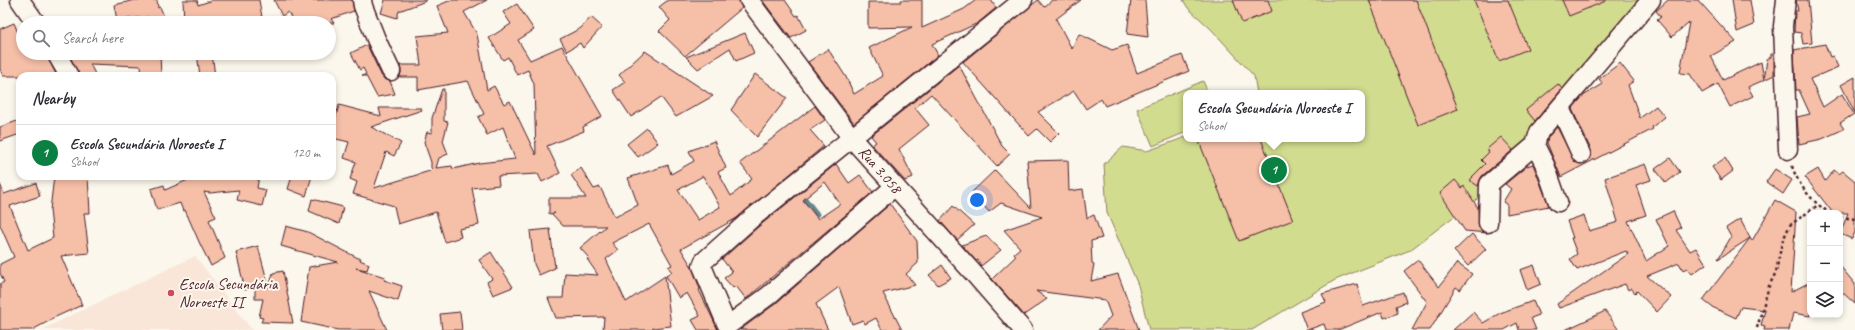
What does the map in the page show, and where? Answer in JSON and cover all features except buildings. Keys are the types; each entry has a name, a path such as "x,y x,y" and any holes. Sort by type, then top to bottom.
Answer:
{"street":[{"path":"20,0 31,16"},
{"path":"362,0 376,39 392,71"},
{"name":"Rua 3.058","path":"749,0 852,138 894,187 976,276 1022,330"},
{"path":"894,187 768,296 730,324 726,323 706,278 702,266 704,261 751,219 1023,0"},
{"path":"1488,223 1489,184 1535,145 1539,132 1651,0"},
{"path":"1786,0 1783,26 1788,150"},
{"path":"60,60 67,72"},
{"path":"1560,108 1581,154"},
{"path":"1535,145 1545,165 1558,202"}],"path":[{"path":"1788,150 1794,171 1804,190 1818,205 1826,210"},
{"path":"1757,328 1776,272 1782,242 1790,225 1818,205"},
{"path":"1843,218 1855,219"}],"shaded area":[{"name":"Escola Secundária Noroeste II","path":"195,256 252,330 41,330"}],"green space":[{"path":"1183,0 1652,0 1481,196 1410,250 1335,280 1252,330 1149,330 1138,285 1107,213 1104,164 1123,147 1147,151 1183,138 1183,142 1365,142 1365,90 1256,90 1254,76 1211,29 1188,8"},
{"path":"1203,81 1207,90 1183,90 1183,133 1153,146 1137,109"}],"waterway":[{"path":"795,186 817,214 811,220"}],"place":[{"name":"Escola Secundária Noroeste I","path":"1274,170"},
{"name":"Escola Secundária Noroeste II","path":"171,293"}]}
